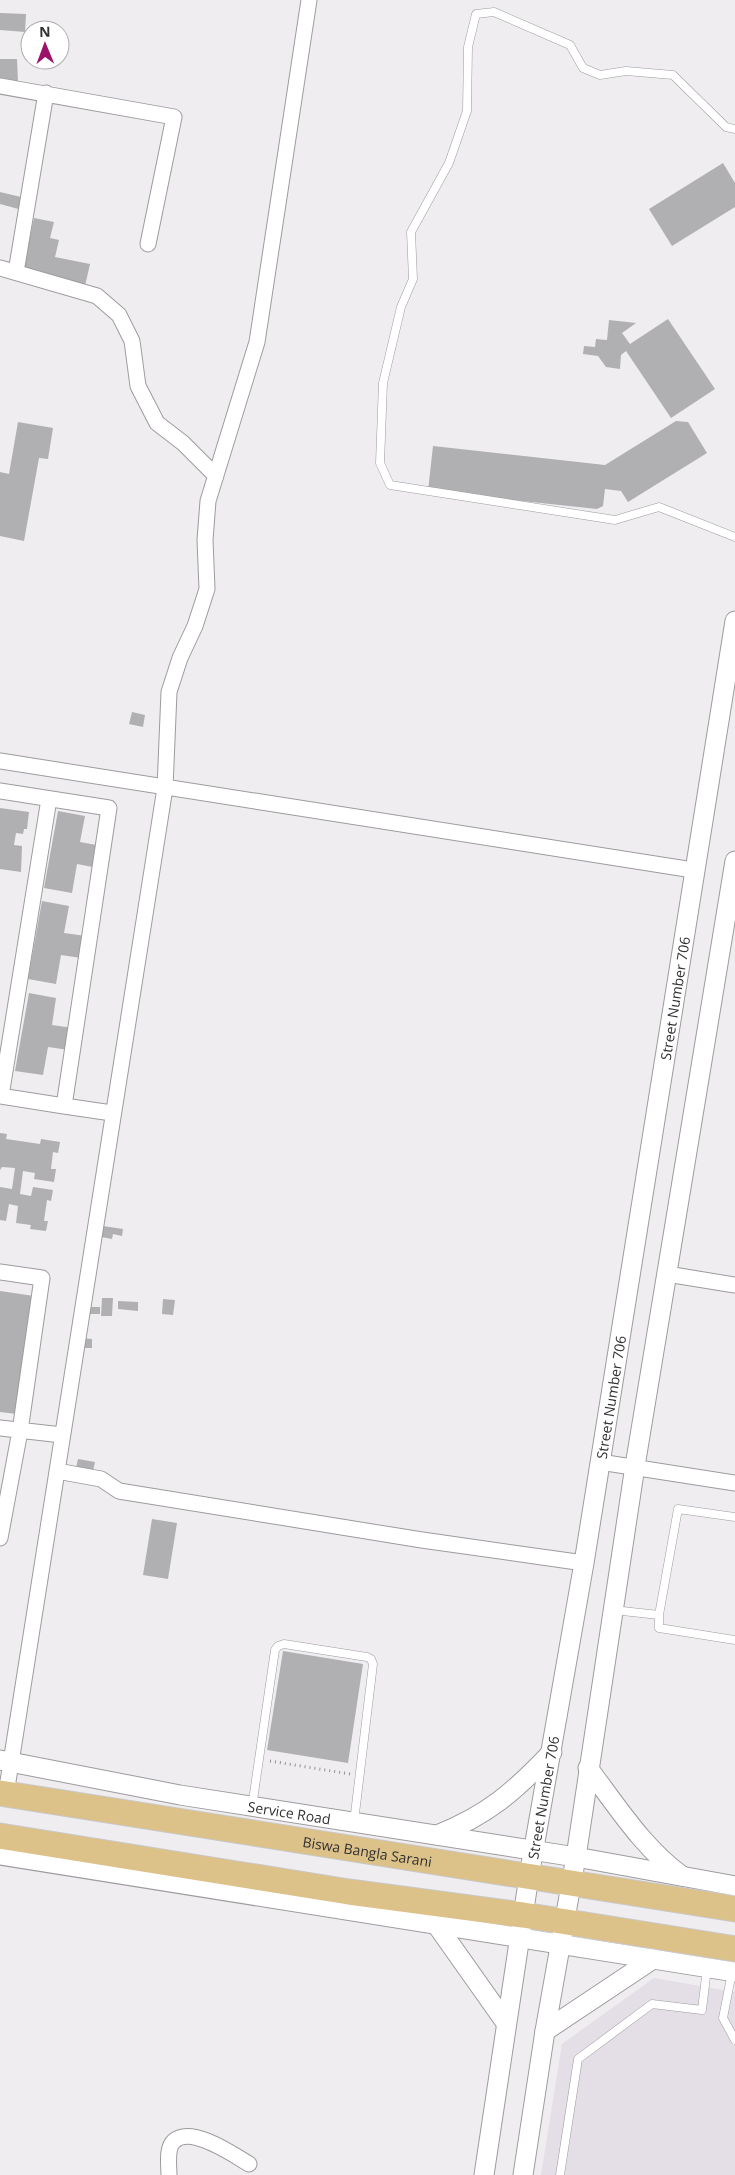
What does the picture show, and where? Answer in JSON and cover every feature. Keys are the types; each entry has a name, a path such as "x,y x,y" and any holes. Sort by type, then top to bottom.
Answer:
{"main road":[{"name":"Biswa Bangla Sarani","path":"3,1794 735,1908"},
{"path":"0,1836 330,1889 521,1927 734,1964"}],"street":[{"path":"3,1794 6,1762 57,1471 112,1113 165,788 169,692 180,658 195,626 207,589 205,540 208,501 257,342 309,0"},
{"path":"0,86 174,117 148,244"},
{"path":"16,272 46,93"},
{"path":"0,268 97,296 119,315 132,341 138,386 157,423 183,444 216,476"},
{"name":"Street Number 706","path":"484,2175 529,1876 584,1563 693,870 735,621"},
{"path":"0,761 693,870"},
{"path":"0,791 109,808 64,1106"},
{"path":"49,799 1,1096 112,1113"},
{"path":"523,2175 545,2031 576,1857 635,1466 735,861"},
{"path":"0,1272 42,1278 20,1431 0,1538"},
{"path":"667,1274 735,1285"},
{"path":"0,1428 62,1435"},
{"path":"600,1462 735,1483"},
{"path":"57,1471 101,1479 118,1491 422,1540 584,1563"},
{"name":"Service Road","path":"6,1762 180,1795 436,1835 460,1826 517,1789 552,1752"},
{"path":"588,1768 639,1835 666,1864 684,1877"},
{"path":"436,1835 576,1857 735,1886"},
{"path":"0,1855 436,1924 521,1927"},
{"path":"436,1924 506,2024"},
{"path":"562,1933 653,1959 707,1968 734,1964"},
{"path":"545,2031 653,1959"},
{"path":"169,2175 170,2146 173,2141 179,2138 194,2137 206,2140 249,2164"}],"lane":[{"path":"735,129 726,127 673,75 626,71 600,75 584,68 570,45 494,12 476,14 468,47 467,111 449,163 411,232 412,279 401,307 383,383 380,463 390,485 615,520 659,508 735,537"},
{"path":"735,1517 678,1510 659,1628 735,1640"},
{"path":"613,1610 660,1615"},
{"path":"252,1806 275,1650 278,1646 284,1644 367,1656 373,1664 354,1822"},
{"path":"734,1964 723,2018 735,2040"},
{"path":"560,2175 578,2059 652,2004 702,2010 707,1968"}],"path":[{"path":"259,1759 361,1776"}],"shaded area":[{"path":"654,1978 735,1992 735,2175 541,2175 562,2044"}],"building":[{"path":"0,13 26,14 26,20 20,20 20,32 0,30"},
{"path":"0,59 17,59 18,82 0,83"},
{"path":"723,163 735,183 735,207 672,246 649,209"},
{"path":"0,192 25,198 22,210 0,204"},
{"path":"34,218 54,222 50,238 59,240 55,257 90,264 85,286 23,269"},
{"path":"668,319 715,389 671,418 626,351 621,355 620,369 606,367 598,356 583,354 584,346 595,347 596,339 607,340 609,320 636,323 622,333 630,344"},
{"path":"676,421 688,422 707,453 628,502 621,491 605,489 603,506 597,509 428,491 433,446 605,465"},
{"path":"18,422 53,428 48,459 39,458 24,541 0,536 0,472 9,474"},
{"path":"132,712 145,715 143,727 129,724"},
{"path":"0,808 29,812 27,829 24,829 23,834 16,833 14,845 22,846 21,872 0,869"},
{"path":"58,811 85,816 80,842 102,846 98,868 77,864 72,893 44,888"},
{"path":"42,901 69,906 64,933 86,936 81,958 61,955 56,984 28,979"},
{"path":"29,993 56,998 52,1025 73,1028 69,1050 48,1047 43,1075 15,1071"},
{"path":"0,1133 7,1134 6,1139 40,1144 41,1139 60,1142 58,1153 53,1152 51,1169 56,1169 54,1182 34,1179 35,1173 23,1171 20,1194 31,1196 33,1187 53,1190 51,1201 47,1200 44,1221 48,1221 46,1231 30,1229 31,1225 16,1223 18,1206 9,1204 6,1221 0,1220 0,1187 12,1189 15,1168 2,1167 0,1170"},
{"path":"103,1226 123,1229 122,1236 113,1234 112,1239 101,1237"},
{"path":"0,1291 34,1296 17,1414 0,1412"},
{"path":"102,1298 113,1298 112,1316 101,1316"},
{"path":"163,1299 175,1300 173,1315 162,1314"},
{"path":"118,1301 138,1302 138,1311 118,1309"},
{"path":"88,1307 100,1307 100,1314 88,1314"},
{"path":"82,1338 92,1339 92,1348 82,1348"},
{"path":"78,1459 95,1462 93,1471 76,1468"},
{"path":"152,1519 177,1523 168,1579 143,1575"},
{"path":"283,1651 363,1664 348,1763 267,1750"}]}
